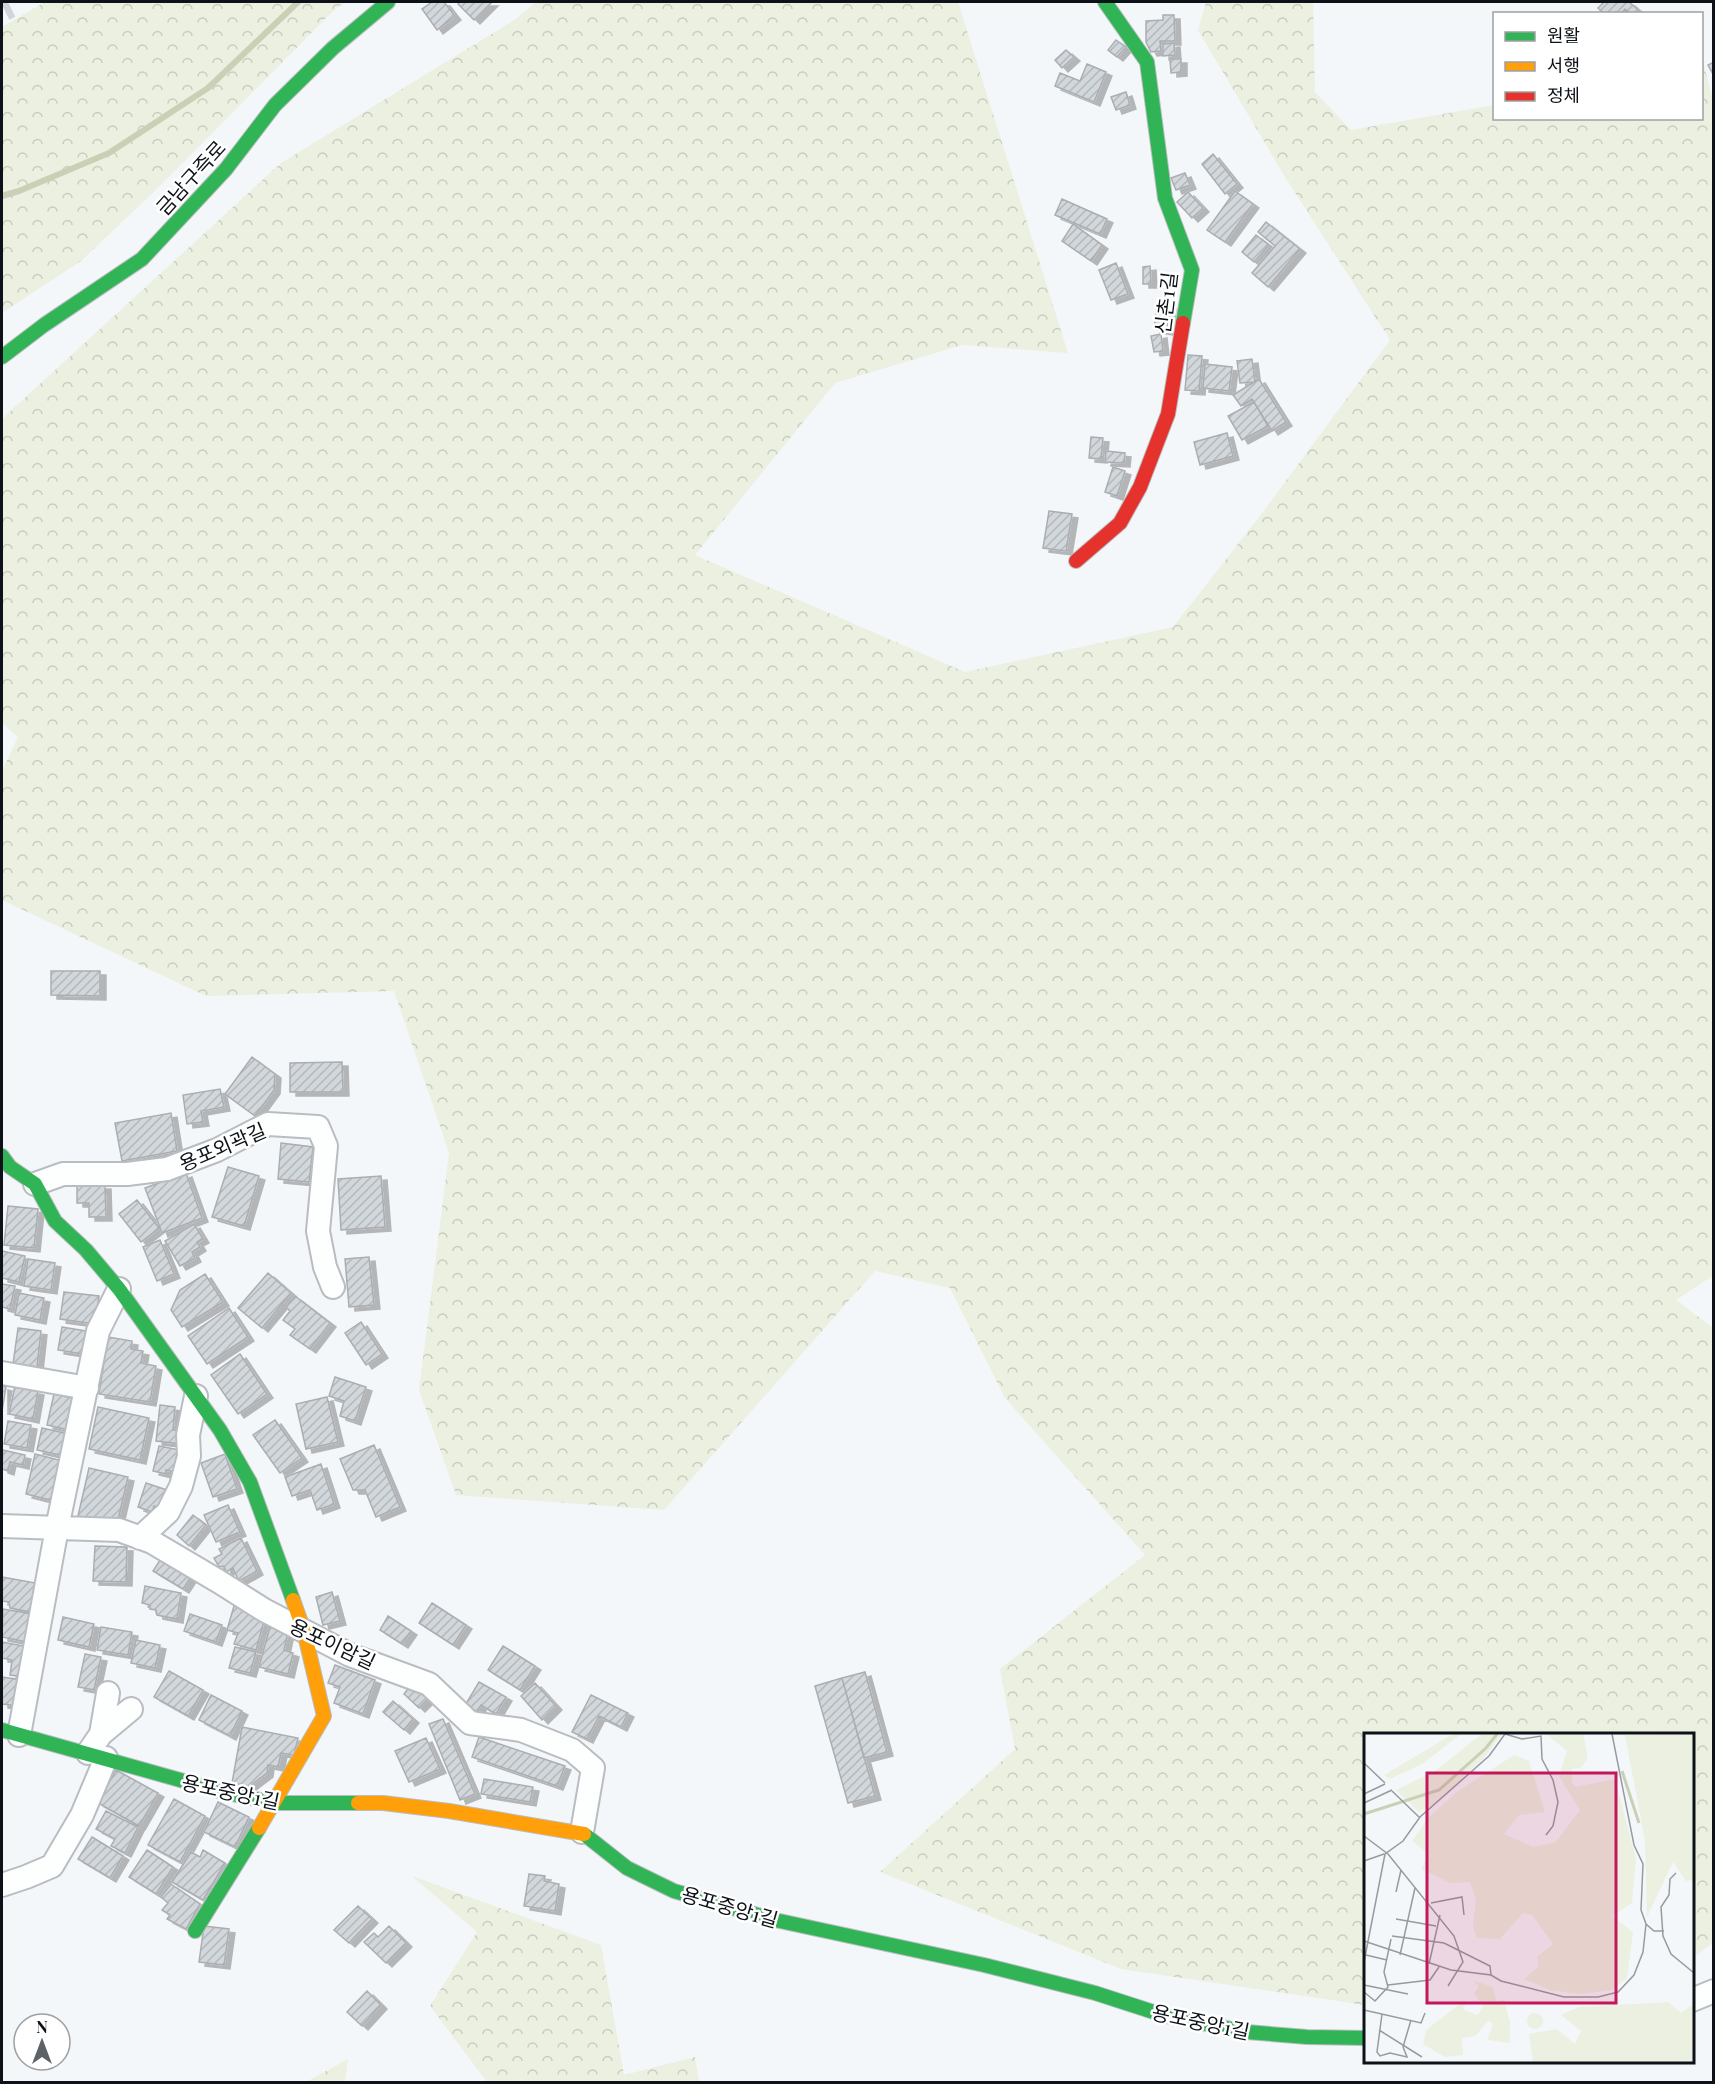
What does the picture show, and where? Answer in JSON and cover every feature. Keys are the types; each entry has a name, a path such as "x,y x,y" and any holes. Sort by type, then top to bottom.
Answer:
{"street":[{"name":"금남구즉로","path":"2,357 44,325 142,259 226,169 275,105 333,48 388,2"},
{"name":"신촌1길","path":"1076,561 1120,523 1140,487 1168,414 1192,270 1165,198 1147,62 1105,2"},
{"name":"용포외곽길","path":"35,1184 63,1174 127,1174 167,1169 217,1150 268,1124 318,1127 326,1146 318,1231 325,1268 333,1287"},
{"path":"2,1156 10,1167 35,1184 55,1221 86,1250 119,1289 220,1430 250,1482 304,1631 324,1716 274,1803 195,1931"},
{"path":"10,1732 57,1528 98,1331 119,1289"},
{"path":"2,1373 87,1388"},
{"path":"140,1538 168,1512 181,1486 189,1456 188,1435 196,1396"},
{"name":"용포이암길","path":"2,1526 119,1530 140,1538 181,1559 264,1610 350,1655 429,1684 470,1723 521,1730 572,1750 593,1768 582,1832"},
{"path":"2,1885 52,1866 82,1815 97,1756 108,1693"},
{"path":"101,1734 131,1709"},
{"name":"용포중앙1길","path":"10,1732 223,1792 274,1803 383,1803 582,1832 627,1868 674,1891 775,1920 984,1965 1095,1993 1166,2016 1247,2032 1307,2037 1364,2038"},
{"path":"1694,1999 1713,1991"}],"green space":[{"path":"45,2 345,2 329,15 161,185 81,261 2,313 2,27"},
{"path":"536,2 958,2 1068,353 962,345 835,383 695,555 965,672 1173,627 1263,512 1390,340 1285,177 1198,30 1206,2 1313,2 1315,92 1351,130 1493,105 1493,120 1703,120 1703,62 1714,104 1714,1275 1676,1300 1713,1328 1714,1942 1694,1957 1694,1733 1364,1733 1364,2005 1121,1969 880,1872 1015,1749 1000,1669 1145,1555 1005,1398 950,1288 875,1271 664,1510 456,1495 419,1390 449,1153 394,991 206,996 2,900 2,771 18,737 2,723 2,421 281,163 516,19"},
{"path":"412,1876 601,1945 624,2075 695,2057 699,2082 487,2082 430,2006 477,1932"},
{"path":"348,2059 345,2082 306,2082"}],"building":[{"path":"432,2 444,2 455,16 437,30 422,9"},
{"path":"460,2 492,2 474,20 458,4"},
{"path":"1604,2 1629,2 1641,12 1629,12 1625,9 1623,12 1602,12 1598,8"},
{"path":"1163,15 1174,15 1175,41 1160,41 1161,51 1151,52 1146,42 1146,21 1163,20"},
{"path":"1116,40 1126,47 1117,57 1108,50"},
{"path":"1174,43 1175,55 1163,56 1163,44"},
{"path":"1066,50 1074,57 1062,68 1055,60"},
{"path":"1170,59 1181,59 1181,72 1171,73"},
{"path":"1714,62 1714,76 1708,65"},
{"path":"1087,64 1106,72 1094,102 1055,86 1060,73 1080,81"},
{"path":"1126,92 1130,105 1116,110 1111,97"},
{"path":"1213,154 1237,184 1225,194 1202,164"},
{"path":"1185,173 1190,185 1176,190 1171,178"},
{"path":"1235,191 1253,204 1225,242 1207,230"},
{"path":"1188,192 1203,208 1192,218 1177,202"},
{"path":"1062,199 1107,219 1100,234 1055,215"},
{"path":"1266,222 1300,249 1268,287 1252,273 1275,246 1258,232"},
{"path":"1073,224 1102,245 1091,261 1062,241"},
{"path":"1256,235 1269,245 1254,262 1242,252"},
{"path":"1116,263 1128,294 1111,300 1099,270"},
{"path":"1150,266 1151,284 1143,284 1143,267"},
{"path":"1157,303 1170,305 1167,331 1154,329"},
{"path":"1161,334 1163,351 1154,352 1151,336"},
{"path":"1188,355 1202,356 1199,391 1185,390"},
{"path":"1252,359 1255,382 1240,383 1237,361"},
{"path":"1205,364 1232,367 1229,391 1203,388"},
{"path":"1259,379 1286,422 1272,431 1252,399 1241,406 1233,395"},
{"path":"1254,402 1268,426 1242,440 1228,416"},
{"path":"1227,433 1233,456 1200,465 1194,442"},
{"path":"1091,437 1103,438 1101,459 1089,458"},
{"path":"1106,451 1125,453 1124,463 1105,462"},
{"path":"1113,467 1125,471 1117,496 1105,492"},
{"path":"1049,511 1072,514 1066,551 1043,548"},
{"path":"51,971 100,971 100,996 51,995"},
{"path":"252,1057 275,1074 274,1090 255,1116 225,1094"},
{"path":"342,1062 343,1092 290,1092 290,1063"},
{"path":"220,1089 224,1107 201,1111 203,1122 187,1124 183,1095"},
{"path":"171,1113 177,1151 122,1161 115,1123"},
{"path":"281,1143 313,1147 309,1182 278,1179"},
{"path":"228,1167 259,1176 244,1226 212,1217"},
{"path":"186,1173 202,1218 162,1233 145,1188"},
{"path":"381,1176 385,1227 341,1230 338,1179"},
{"path":"105,1185 106,1217 89,1217 89,1203 77,1203 77,1186"},
{"path":"137,1200 159,1228 141,1242 119,1214"},
{"path":"8,1206 38,1209 34,1248 4,1245"},
{"path":"194,1224 203,1239 197,1242 200,1247 192,1252 195,1258 180,1266 165,1241"},
{"path":"160,1240 174,1274 157,1281 143,1247"},
{"path":"2,1251 25,1256 19,1282 2,1278"},
{"path":"369,1257 374,1305 349,1307 345,1259"},
{"path":"28,1259 55,1263 51,1290 24,1286"},
{"path":"268,1273 291,1293 262,1328 238,1308"},
{"path":"205,1274 223,1302 182,1327 171,1310 180,1290"},
{"path":"2,1284 15,1286 10,1309 2,1307"},
{"path":"64,1292 99,1296 95,1324 60,1319"},
{"path":"19,1293 44,1298 40,1320 15,1315"},
{"path":"295,1296 330,1323 310,1349 290,1335 295,1329 283,1320 290,1311 286,1307"},
{"path":"229,1308 248,1337 207,1364 188,1336"},
{"path":"361,1322 382,1354 366,1365 345,1333"},
{"path":"62,1327 93,1332 89,1355 58,1350"},
{"path":"18,1328 41,1331 37,1367 13,1364"},
{"path":"108,1337 132,1341 131,1349 143,1351 141,1363 156,1366 150,1402 99,1394"},
{"path":"240,1354 267,1394 238,1414 211,1375"},
{"path":"335,1377 366,1387 355,1421 340,1416 344,1401 329,1396"},
{"path":"2,1386 6,1387 2,1411"},
{"path":"15,1386 38,1391 33,1419 9,1414"},
{"path":"54,1394 76,1399 69,1430 47,1425"},
{"path":"327,1397 338,1442 306,1449 296,1404"},
{"path":"160,1405 175,1407 173,1430 185,1431 183,1444 156,1441"},
{"path":"98,1407 149,1418 140,1460 89,1449"},
{"path":"275,1420 302,1458 280,1473 253,1435"},
{"path":"8,1421 31,1425 27,1448 4,1444"},
{"path":"42,1428 69,1434 64,1456 37,1450"},
{"path":"374,1445 400,1507 376,1517 365,1490 353,1490 340,1459"},
{"path":"159,1446 185,1451 180,1473 166,1470 166,1474 153,1471"},
{"path":"3,1450 25,1455 23,1465 10,1462 8,1471 2,1469"},
{"path":"35,1454 63,1461 54,1501 26,1494"},
{"path":"225,1454 237,1489 213,1497 201,1463"},
{"path":"321,1464 334,1504 317,1510 310,1490 292,1496 285,1477"},
{"path":"89,1468 128,1477 117,1524 78,1516"},
{"path":"146,1483 173,1492 166,1510 154,1506 152,1512 138,1507"},
{"path":"228,1505 240,1532 216,1542 204,1515"},
{"path":"193,1515 206,1525 189,1546 177,1535"},
{"path":"241,1538 257,1571 239,1581 233,1568 226,1572 224,1566 219,1567 214,1558 222,1554 219,1549"},
{"path":"95,1546 127,1547 126,1582 93,1581"},
{"path":"164,1554 194,1572 183,1589 153,1571"},
{"path":"2,1577 41,1584 35,1613 10,1608 9,1602 2,1601"},
{"path":"145,1586 181,1593 177,1619 157,1615 156,1610 150,1609 150,1605 142,1603"},
{"path":"332,1592 340,1621 323,1625 316,1597"},
{"path":"432,1603 466,1625 453,1645 419,1623"},
{"path":"234,1606 266,1614 256,1650 234,1644 238,1633 227,1630"},
{"path":"3,1609 32,1614 27,1642 2,1637"},
{"path":"190,1614 222,1625 216,1642 184,1631"},
{"path":"388,1616 411,1631 402,1644 380,1630"},
{"path":"63,1617 94,1624 89,1647 58,1640"},
{"path":"101,1627 132,1632 128,1655 97,1650"},
{"path":"270,1627 288,1632 284,1650 293,1653 288,1674 259,1667"},
{"path":"136,1640 160,1645 155,1668 131,1663"},
{"path":"2,1642 29,1647 24,1677 10,1675 12,1660 2,1658"},
{"path":"503,1646 535,1666 520,1690 488,1670"},
{"path":"235,1647 256,1652 250,1673 229,1668"},
{"path":"85,1654 101,1657 94,1690 78,1687"},
{"path":"335,1665 375,1680 363,1714 334,1703 340,1687 328,1683"},
{"path":"169,1671 203,1690 188,1716 154,1697"},
{"path":"865,1672 887,1752 864,1758 842,1678"},
{"path":"2,1677 22,1680 19,1706 2,1704"},
{"path":"842,1678 875,1796 848,1803 815,1686"},
{"path":"479,1682 506,1697 496,1714 481,1705 476,1714 464,1707"},
{"path":"535,1683 556,1706 542,1720 521,1696"},
{"path":"412,1684 428,1699 419,1708 404,1694"},
{"path":"211,1695 242,1711 230,1736 199,1720"},
{"path":"591,1695 628,1713 621,1727 599,1716 587,1739 572,1732"},
{"path":"393,1701 413,1719 404,1730 383,1712"},
{"path":"443,1719 475,1794 460,1800 429,1724"},
{"path":"242,1727 298,1738 294,1755 281,1753 278,1767 268,1765 267,1773 250,1786 232,1783"},
{"path":"479,1737 565,1766 557,1786 472,1757"},
{"path":"426,1738 440,1769 409,1782 395,1751"},
{"path":"116,1770 158,1793 139,1826 98,1803"},
{"path":"484,1779 533,1787 530,1802 481,1794"},
{"path":"174,1799 205,1816 180,1862 148,1845"},
{"path":"218,1802 249,1817 235,1847 204,1832"},
{"path":"106,1811 138,1827 125,1853 111,1846 115,1839 96,1829"},
{"path":"92,1837 123,1856 110,1878 78,1859"},
{"path":"147,1850 173,1867 156,1894 129,1877"},
{"path":"203,1850 225,1863 203,1900 172,1882 191,1852 200,1857"},
{"path":"529,1874 545,1876 544,1881 559,1884 555,1911 524,1906"},
{"path":"171,1884 200,1904 186,1929 167,1919 170,1915 162,1910 168,1903 161,1897"},
{"path":"358,1906 372,1919 349,1943 334,1930"},
{"path":"204,1926 229,1929 224,1965 199,1962"},
{"path":"389,1926 406,1943 386,1963 364,1942 374,1933 378,1937"},
{"path":"367,1991 381,2005 362,2026 347,2012"}],"waterway":[{"path":"2,196 109,153 208,88 298,2"}],"tunnel":[{"path":"2,5 8,2"}],"traffic: fast":[{"path":"2,357 44,325 142,259 226,169 275,105 333,48 388,2"},
{"path":"1105,2 1147,62 1165,198 1192,270 1183,323"},
{"path":"2,1156 10,1167 35,1184 55,1221 86,1250 119,1289 220,1430 250,1482 293,1600"},
{"path":"2,1730 223,1792 274,1803 358,1803"},
{"path":"195,1931 259,1828"},
{"path":"584,1834 627,1868 674,1891 775,1920 984,1965 1095,1993 1166,2016 1247,2032 1307,2037 1364,2038"}],"traffic: slow":[{"path":"259,1828 324,1716 304,1631 293,1600"},
{"path":"358,1803 383,1803 449,1811 584,1834"}],"traffic: jam":[{"path":"1076,561 1120,523 1140,487 1168,414 1183,323"}]}
